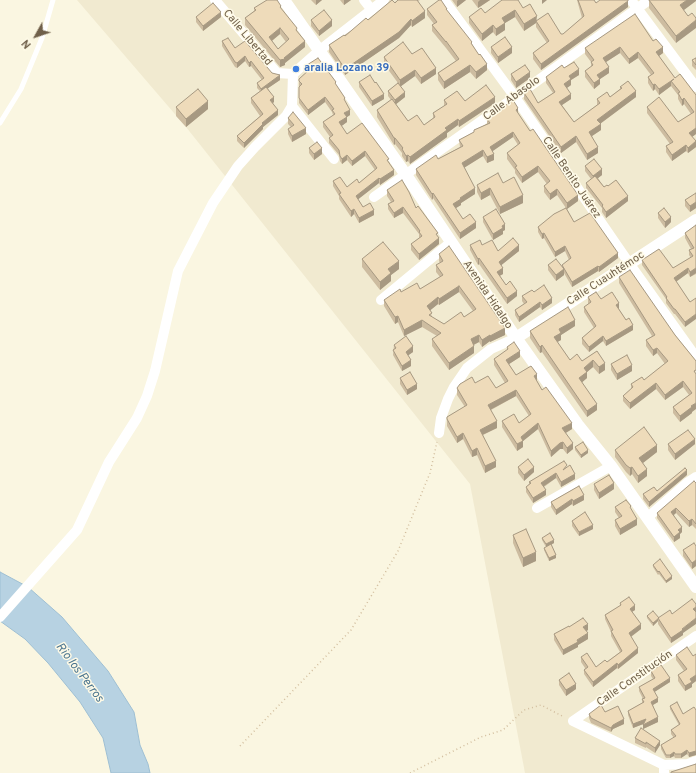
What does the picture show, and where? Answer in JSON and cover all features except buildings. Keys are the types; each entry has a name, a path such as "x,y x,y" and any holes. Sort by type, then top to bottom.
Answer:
{"street":[{"name":"Calle Libertad","path":"215,0 277,73 293,74"},
{"name":"Avenida Hidalgo","path":"284,0 406,175 516,338 578,425 611,466 648,517 696,587"},
{"path":"364,0 371,9"},
{"path":"0,617 77,530 110,462 137,418 147,396 155,371 178,271 213,203 238,166 286,116 292,106 293,74 320,50 384,0"},
{"name":"Calle Benito Juárez","path":"444,0 515,97 629,263 696,357"},
{"name":"Calle Abasolo","path":"374,197 515,97 634,4 649,0"},
{"path":"634,4 696,87"},
{"path":"292,106 334,159"},
{"name":"Calle Cuauhtémoc","path":"516,338 696,220"},
{"path":"380,300 451,242"},
{"path":"439,433 441,418 448,399 467,368 491,349 516,338"},
{"path":"537,508 611,466"},
{"path":"648,517 696,477"},
{"name":"Calle Constitución","path":"573,721 696,636"},
{"path":"573,721 664,769 696,761"}],"lane":[{"path":"0,123 21,89 42,38 53,0"}],"path":[{"path":"240,746 351,630 398,551 430,473 439,433"},
{"path":"410,773 481,737 503,730 524,710 541,705 573,721"}],"shaded area":[{"path":"77,0 696,0 696,773 525,773 470,484 186,127"}],"water":[{"name":"Rio los Perros","path":"0,572 28,587 62,617 108,671 134,712 140,745 150,773 111,773 103,738 80,702 48,663 25,639 0,621"}],"place":[{"name":"aralia Lozano 39","path":"296,69"}]}
